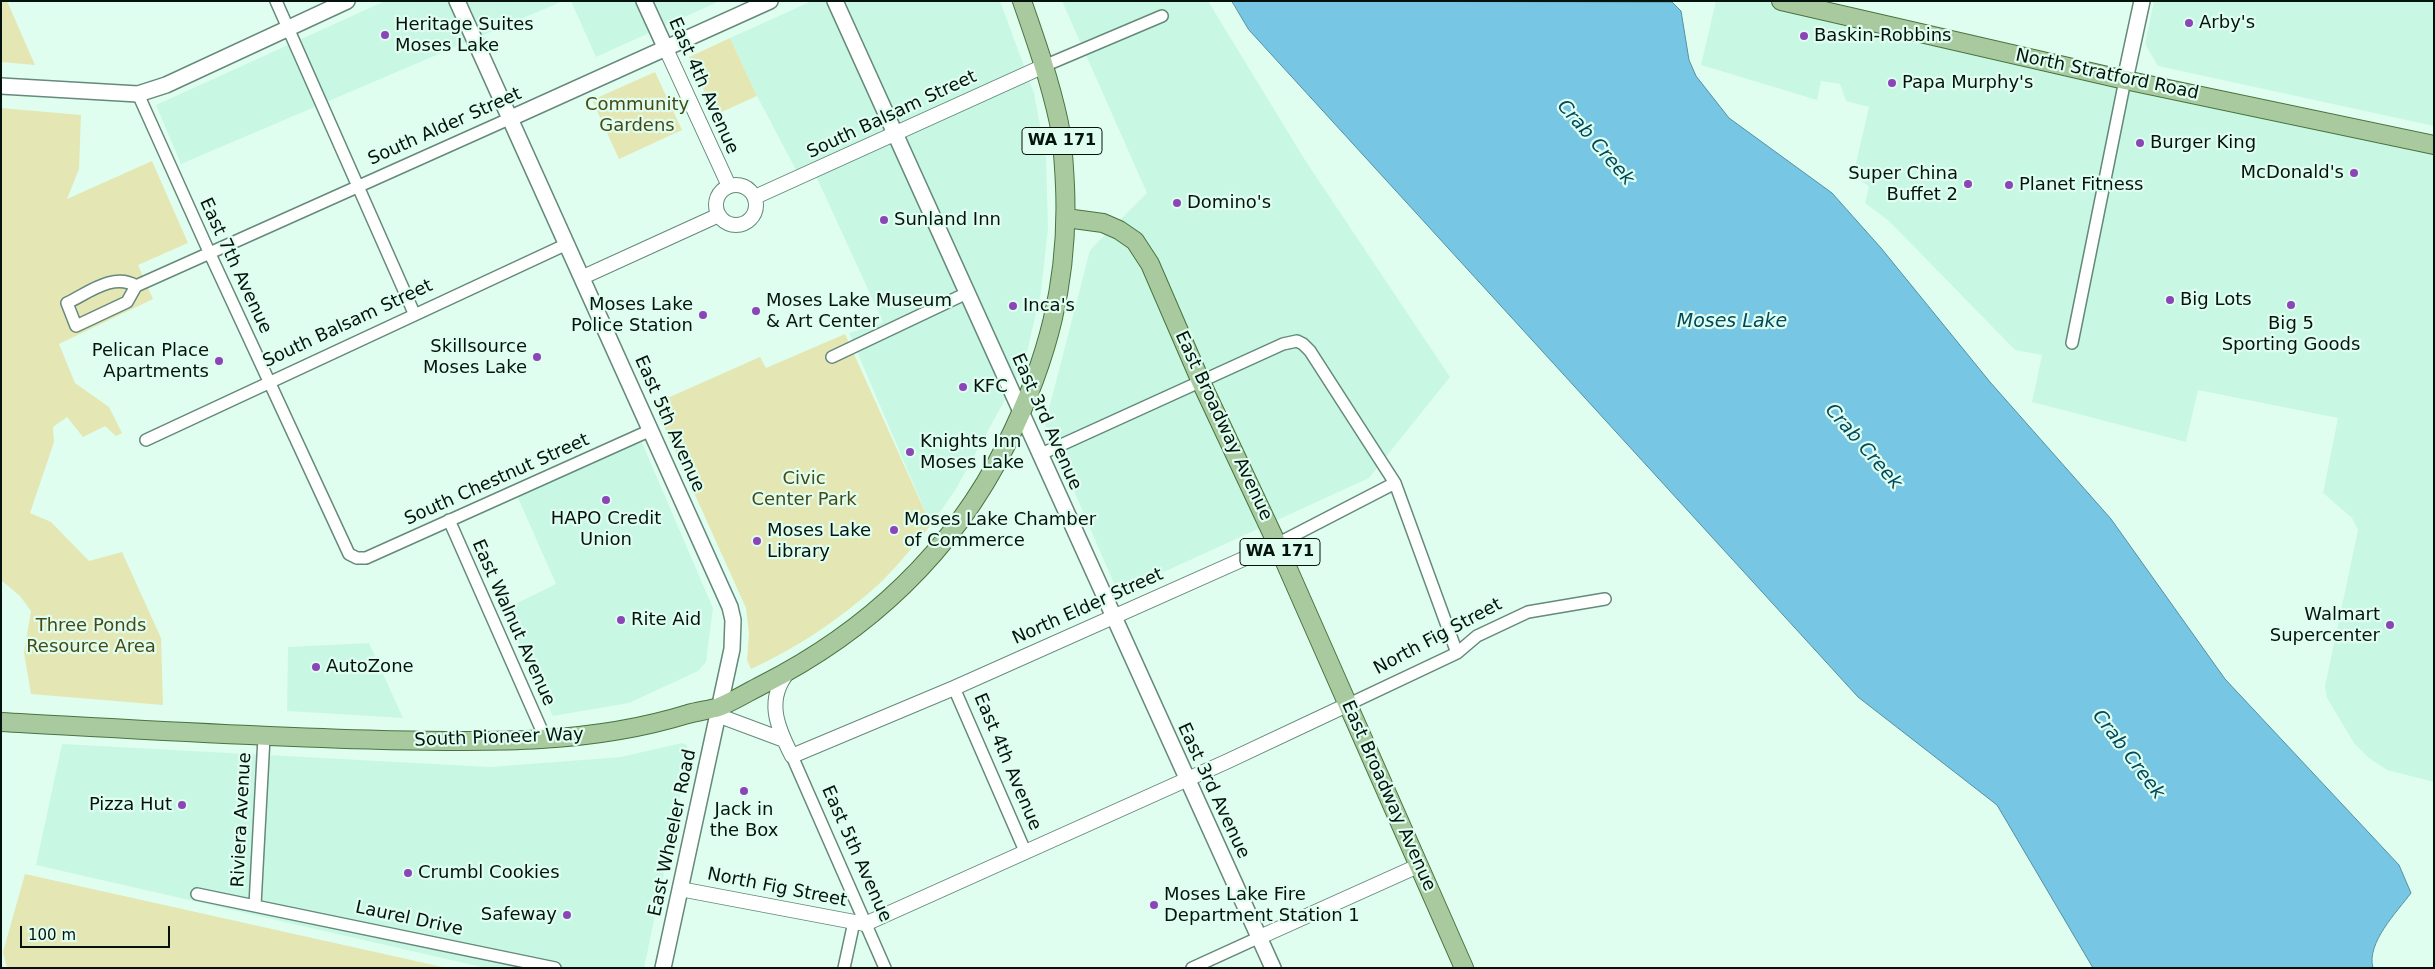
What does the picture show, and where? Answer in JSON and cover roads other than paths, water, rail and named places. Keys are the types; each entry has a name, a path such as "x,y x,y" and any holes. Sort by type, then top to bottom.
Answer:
{"main road":[{"path":"1,86 138,94 166,86 347,1"},
{"name":"East 5th Avenue","path":"457,1 583,277 730,607 733,620 732,649 718,711"},
{"name":"East 4th Avenue","path":"644,1 666,48"},
{"name":"South Alder Street","path":"511,118 770,1"},
{"name":"East 3rd Avenue","path":"835,1 1273,968"},
{"name":"WA 171","path":"1022,1 1044,66 1059,123 1064,154 1066,218"},
{"name":"North Stratford Road","path":"1782,1 1838,8 2125,80 2434,145"},
{"path":"2125,80 2142,1"},
{"name":"East Broadway Avenue","path":"1066,218 1103,223 1119,230 1135,241 1150,264 1201,382 1277,544 1464,968"},
{"name":"South Pioneer Way","path":"1,722 264,738 468,742 546,740 612,732 718,711 789,671 842,638 870,617 903,588 949,536 974,502 997,464 1022,414 1038,376 1059,296 1066,218"},
{"name":"East Wheeler Road","path":"663,968 718,711"}],"street":[{"path":"276,1 414,313"},
{"path":"1044,66 1162,16"},
{"name":"East 4th Avenue","path":"666,48 729,186"},
{"name":"South Balsam Street","path":"756,197 1044,66"},
{"path":"2072,343 2125,80"},
{"name":"East 7th Avenue","path":"138,94 210,254 350,554 357,558"},
{"name":"South Alder Street","path":"136,286 127,280 113,281 67,302 76,326 126,302 136,286 511,118"},
{"path":"742,185 748,187 756,197 754,215 745,223 739,225 727,223 718,215 717,198 729,186 742,185"},
{"path":"583,277 718,215"},
{"name":"South Balsam Street","path":"146,440 414,313 567,244"},
{"path":"832,357 967,293"},
{"path":"1039,455 1283,344 1297,341 1303,344 1324,372 1395,482 1457,653"},
{"name":"South Chestnut Street","path":"357,558 366,558 651,430"},
{"name":"North Elder Street","path":"792,756 954,688 1277,544 1395,482"},
{"name":"East Walnut Avenue","path":"449,520 546,740"},
{"name":"North Fig Street","path":"680,889 860,923 1186,779 1347,705 1457,653 1478,636 1528,612 1605,599"},
{"path":"789,671 780,682 774,703 778,729 792,756"},
{"name":"East 4th Avenue","path":"954,688 1025,851"},
{"path":"718,711 784,740"},
{"name":"Riviera Avenue","path":"254,906 264,738"},
{"name":"East 5th Avenue","path":"792,756 860,923 885,968"},
{"path":"1192,968 1420,865"},
{"name":"Laurel Drive","path":"197,894 555,968"},
{"path":"844,968 860,923"}],"water":[{"name":"Moses Lake","path":"1232,1 1672,2 1681,11 1689,60 1696,76 1729,118 1832,193 1881,248 1990,382 2111,519 2225,679 2399,865 2411,893 2378,938 2372,958 2373,968 2093,968 1997,805 1858,697 1249,30"}],"place":[{"name":"Arby's","path":"2189,23"},
{"name":"Heritage Suites Moses Lake","path":"385,35"},
{"name":"Baskin-Robbins","path":"1804,36"},
{"name":"Papa Murphy's","path":"1892,83"},
{"name":"Burger King","path":"2140,143"},
{"name":"McDonald's","path":"2354,173"},
{"name":"Super China Buffet 2","path":"1968,184"},
{"name":"Planet Fitness","path":"2009,185"},
{"name":"Domino's","path":"1177,203"},
{"name":"Sunland Inn","path":"884,220"},
{"name":"Big Lots","path":"2170,300"},
{"name":"Big 5 Sporting Goods","path":"2291,305"},
{"name":"Inca's","path":"1013,306"},
{"name":"Moses Lake Museum & Art Center","path":"756,311"},
{"name":"Moses Lake Police Station","path":"703,315"},
{"name":"Skillsource Moses Lake","path":"537,357"},
{"name":"Pelican Place Apartments","path":"219,361"},
{"name":"KFC","path":"963,387"},
{"name":"Knights Inn Moses Lake","path":"910,452"},
{"name":"HAPO Credit Union","path":"606,500"},
{"name":"Moses Lake Chamber of Commerce","path":"894,530"},
{"name":"Moses Lake Library","path":"757,541"},
{"name":"Rite Aid","path":"621,620"},
{"name":"Walmart Supercenter","path":"2390,625"},
{"name":"AutoZone","path":"316,667"},
{"name":"Jack in the Box","path":"744,791"},
{"name":"Pizza Hut","path":"182,805"},
{"name":"Crumbl Cookies","path":"408,873"},
{"name":"Moses Lake Fire Department Station 1","path":"1154,905"},
{"name":"Safeway","path":"567,915"}],"park label":[{"name":"Community Gardens","path":"637,115"},
{"name":"Civic Center Park","path":"804,489"},
{"name":"Three Ponds Resource Area","path":"91,636"}],"water label":[{"name":"Crab Creek","path":"1595,143"},
{"name":"Crab Creek","path":"1863,447"},
{"name":"Crab Creek","path":"2128,755"}]}
